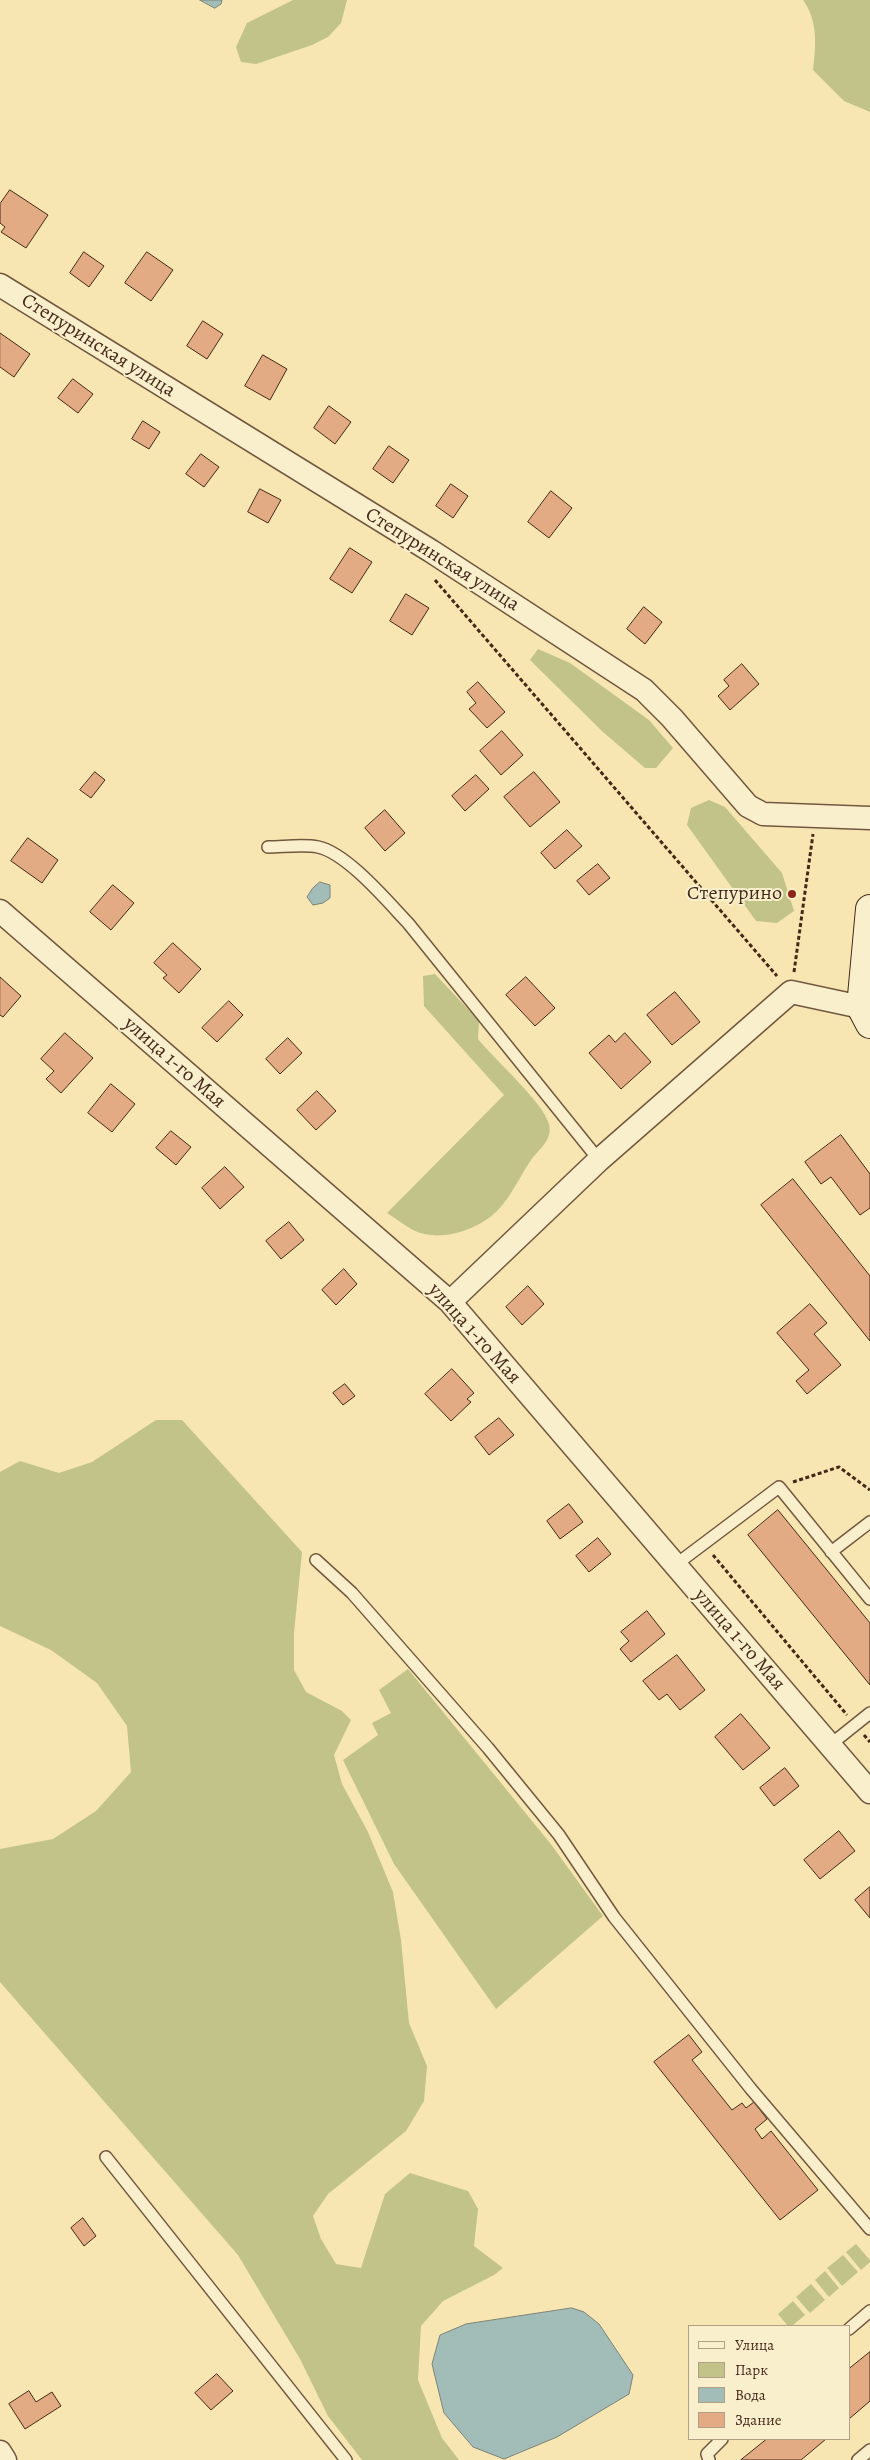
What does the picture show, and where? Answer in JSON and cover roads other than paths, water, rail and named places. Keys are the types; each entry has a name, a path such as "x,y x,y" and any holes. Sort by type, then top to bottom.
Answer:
{"street":[{"name":"Степуринская улица","path":"0,285 431,551 644,690 672,718 748,806 763,814 870,818"},
{"path":"450,1302 599,1160 791,992 867,1010 870,909"},
{"name":"улица 1-го Мая","path":"0,911 450,1302 674,1566 870,1792"},
{"path":"0,2452 5,2460"}],"lane":[{"path":"268,847 318,847 348,863 374,887 408,924 599,1160"},
{"path":"674,1566 779,1487 870,1599"},
{"path":"831,1552 870,1522"},
{"path":"316,1560 352,1593 488,1748 559,1835 614,1917 744,2081 870,2229"},
{"path":"830,1746 870,1713"},
{"path":"106,2157 346,2460"},
{"path":"850,2328 870,2311"},
{"path":"709,2460 708,2454 721,2440"},
{"path":"858,2460 870,2450"}],"water":[{"path":"200,0 222,0 221,4 215,8"},
{"path":"320,882 330,885 330,898 323,903 313,905 307,897"},
{"path":"572,2308 584,2312 599,2324 633,2375 629,2394 557,2437 504,2459 473,2447 444,2413 432,2364 440,2335 466,2324"}],"place":[{"name":"Степурино","path":"792,894"}]}
